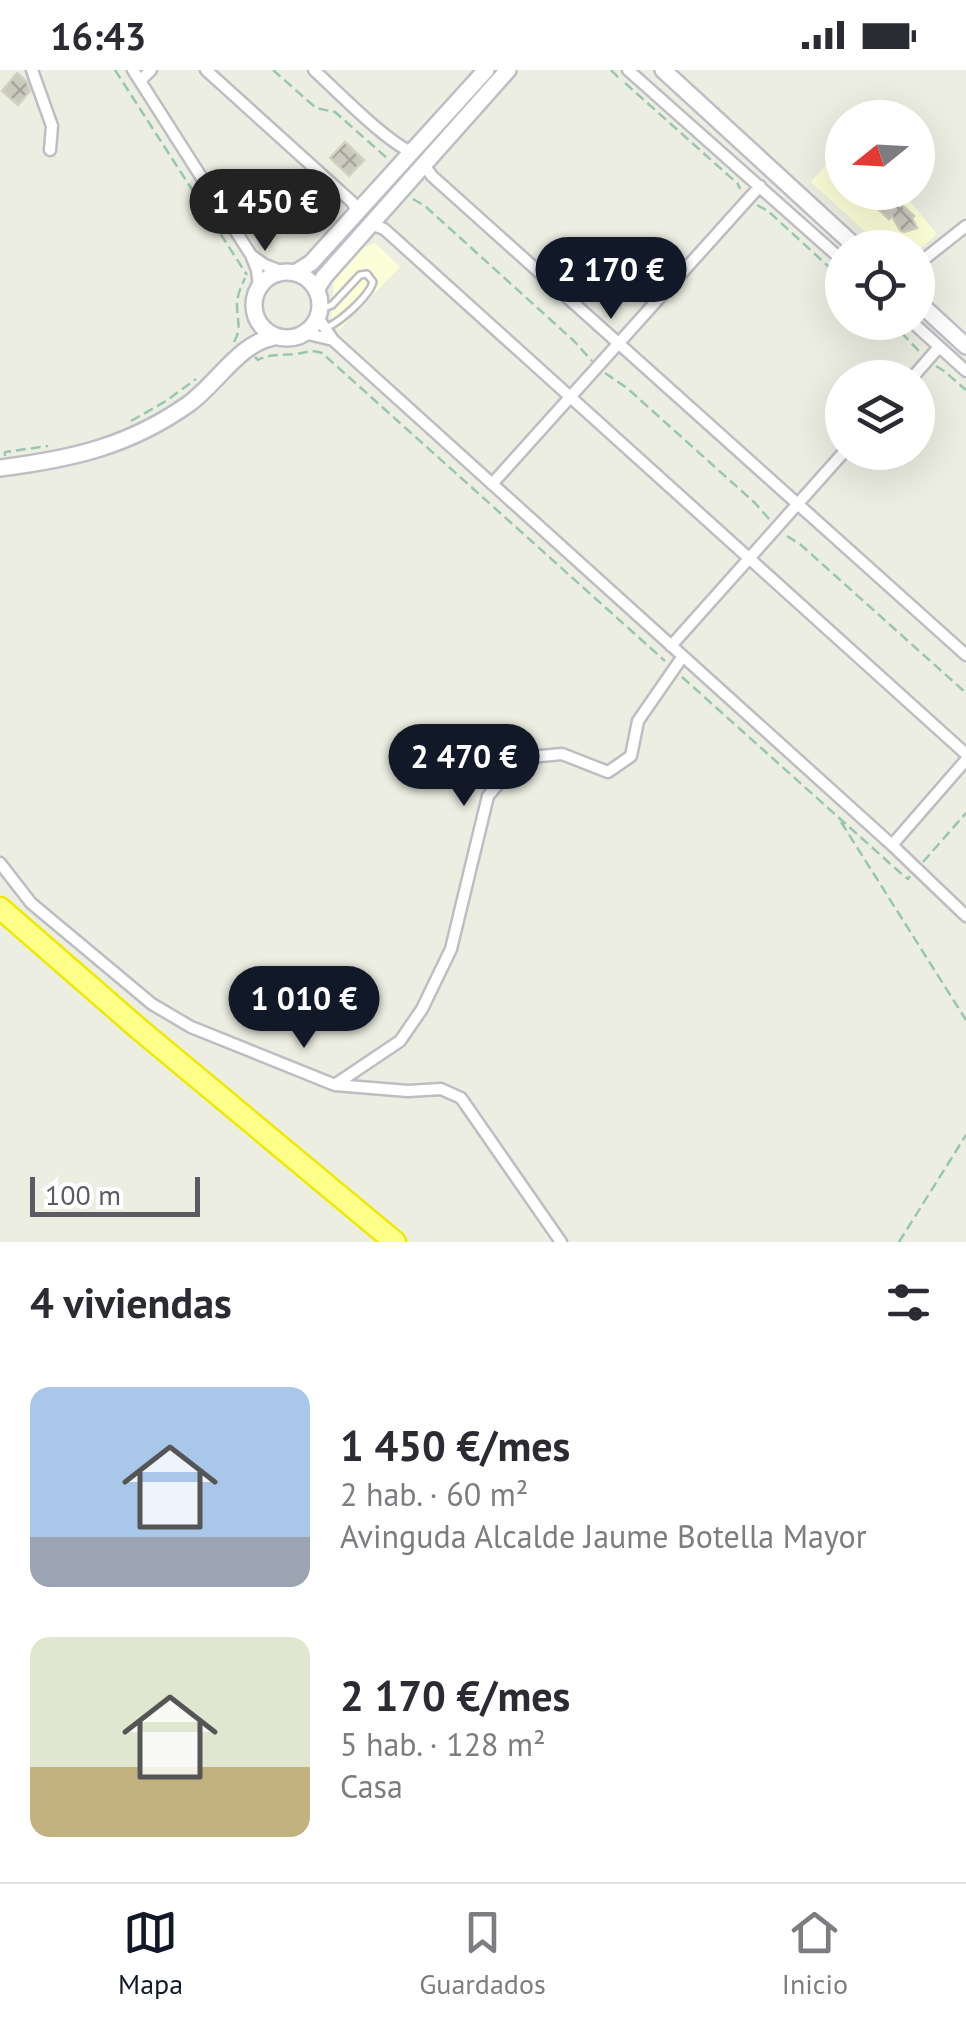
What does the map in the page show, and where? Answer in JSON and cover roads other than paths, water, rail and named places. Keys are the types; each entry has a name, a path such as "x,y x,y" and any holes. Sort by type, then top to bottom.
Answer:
{"highway":[{"path":"0,908 139,1030 396,1242"}],"street":[{"path":"32,70 52,126 50,150"},
{"path":"133,70 251,254 265,265 306,277 316,290 320,318 333,340 965,912"},
{"path":"140,81 151,70"},
{"path":"206,70 352,202 358,213"},
{"path":"314,70 418,159 432,176 966,655"},
{"path":"418,159 486,70"},
{"path":"255,278 308,267 358,213 396,183 508,70"},
{"path":"628,70 825,245"},
{"path":"663,70 837,230"},
{"path":"316,290 372,224 396,183"},
{"path":"492,484 760,186"},
{"path":"372,224 384,229 966,757 892,844"},
{"path":"935,251 966,226"},
{"path":"251,254 256,318 274,337"},
{"path":"247,349 256,318"},
{"path":"4,468 76,456 139,434 193,401 247,349 263,339 291,338 304,333 320,318"},
{"path":"935,318 966,346"},
{"path":"304,333 333,340"},
{"path":"931,340 966,371"},
{"path":"928,360 939,347"},
{"path":"671,646 828,470"},
{"path":"336,1085 400,1041 422,1009 451,949 488,796 520,758 562,754 608,772 631,756 638,720 683,656"},
{"path":"0,863 31,903 152,1004 191,1027 336,1085 408,1091 441,1089 461,1098 561,1242"}],"lane":[{"path":"360,274 367,274 373,282 371,290 334,325 320,318 360,274"}]}
